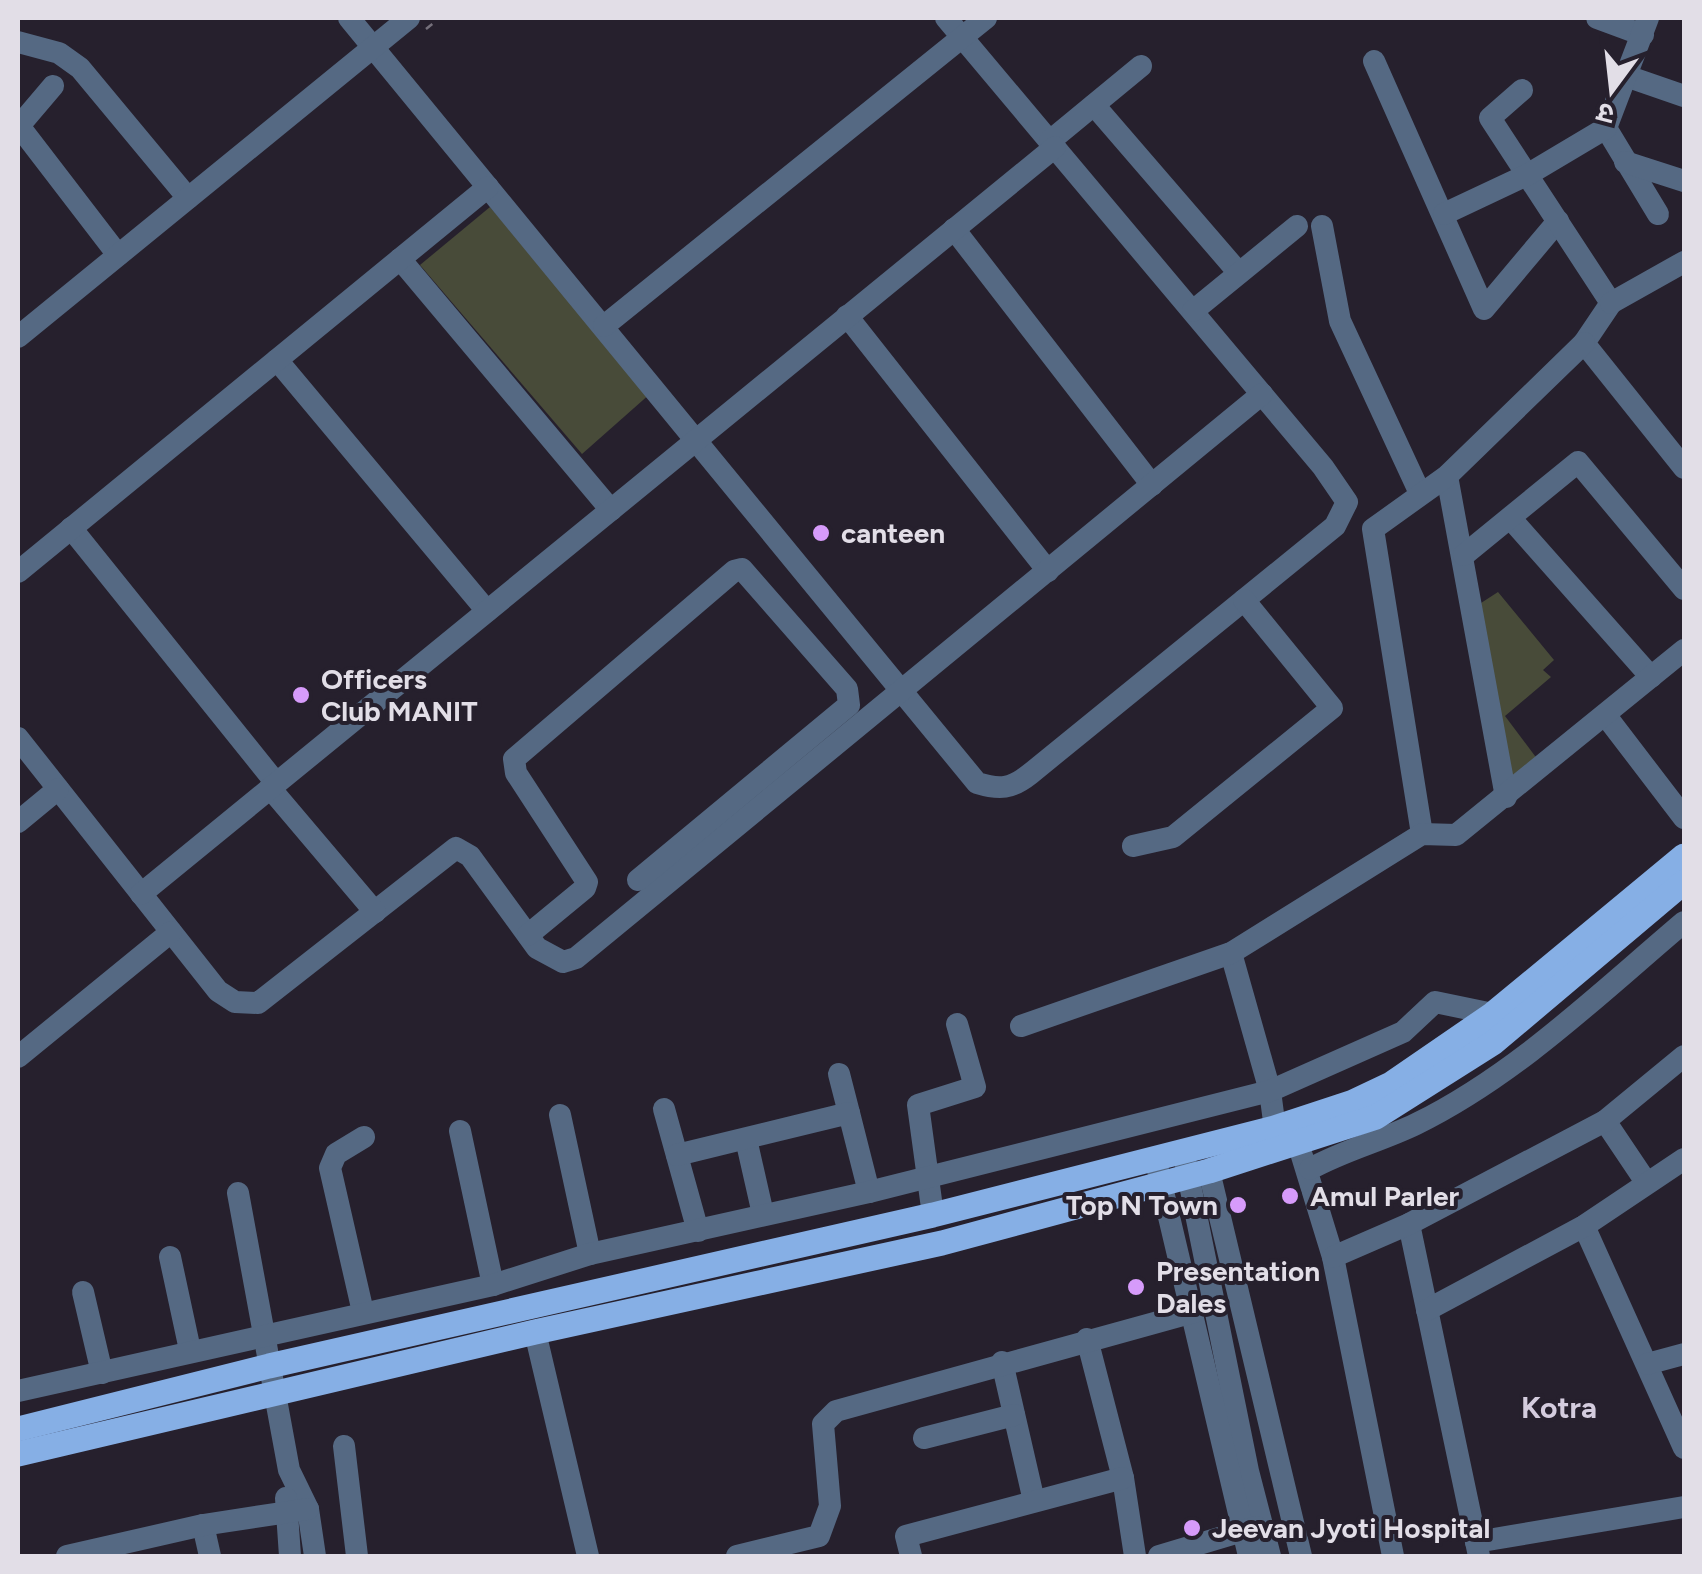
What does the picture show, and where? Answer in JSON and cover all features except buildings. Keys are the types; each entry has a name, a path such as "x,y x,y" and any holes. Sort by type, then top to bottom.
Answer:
{"main road":[{"path":"1283,1141 1391,1084 1493,1014 1684,856"},
{"path":"18,1429 269,1366 934,1215 1194,1165 1376,1117 1493,1043 1684,882"},
{"path":"18,1454 535,1332 942,1243 1159,1170"}],"street":[{"path":"349,18 698,438 977,783 996,789 1014,786 1335,526 1347,502 1262,394 946,18"},
{"path":"18,337 409,18"},
{"path":"604,326 986,18"},
{"path":"1444,214 1528,175 1606,128 1646,26 1596,18"},
{"path":"18,42 60,54 80,68 188,198"},
{"path":"1374,61 1484,309 1558,221"},
{"path":"141,894 954,229 1142,66"},
{"path":"1629,77 1684,96"},
{"path":"53,86 20,120 22,132 118,255"},
{"path":"1522,90 1490,118 1612,303"},
{"path":"1094,105 1239,273"},
{"path":"1606,128 1658,214"},
{"path":"1625,162 1684,181"},
{"path":"18,572 488,187"},
{"path":"1193,311 1297,226"},
{"path":"1322,226 1340,321 1420,491"},
{"path":"954,229 1152,485"},
{"path":"400,259 611,510"},
{"path":"1422,834 1372,528 1420,491 1447,476 1584,343 1612,303 1684,262"},
{"path":"847,316 1048,571"},
{"path":"1584,343 1684,468"},
{"path":"277,360 487,611"},
{"path":"18,738 218,991 246,1005 258,1003 456,848 470,856 528,935 550,957 563,962 576,958 895,682 1048,571 1262,394"},
{"path":"1464,555 1578,462 1684,589"},
{"path":"1447,476 1506,797"},
{"path":"1511,519 1651,678"},
{"path":"71,528 374,912"},
{"path":"528,935 587,882 516,773 514,759 734,571 742,569 748,574 851,698"},
{"path":"1133,846 1173,836 1332,708 1244,600"},
{"path":"1021,1026 1230,954 1422,834 1456,835 1684,650"},
{"path":"851,698 895,682"},
{"path":"638,880 849,705 851,698"},
{"path":"1606,716 1684,818"},
{"path":"18,822 58,789"},
{"path":"1310,1169 1416,1124 1528,1054 1684,922"},
{"path":"18,1056 171,932"},
{"path":"1230,954 1283,1141 1310,1169 1393,1556"},
{"path":"18,1390 493,1285 590,1254 869,1192 1270,1091 1403,1032 1435,1002 1493,1014"},
{"path":"934,1215 918,1105 975,1087 958,1024"},
{"path":"1332,1258 1409,1224 1605,1120 1684,1056"},
{"path":"839,1074 869,1192"},
{"path":"664,1109 698,1231"},
{"path":"676,1156 849,1113"},
{"path":"560,1115 590,1254"},
{"path":"1605,1120 1646,1182"},
{"path":"460,1131 493,1285"},
{"path":"363,1312 330,1168 336,1154 364,1137"},
{"path":"746,1139 762,1214"},
{"path":"1427,1310 1584,1226 1684,1160"},
{"path":"1194,1165 1252,1528 1250,1556"},
{"path":"1194,1165 1301,1556"},
{"path":"1159,1170 1252,1528 1270,1556"},
{"path":"238,1193 296,1511 314,1556"},
{"path":"1409,1224 1477,1549 1684,1506"},
{"path":"1584,1226 1684,1448"},
{"path":"170,1258 190,1350"},
{"path":"84,1292 102,1373"},
{"path":"737,1556 819,1536 830,1506 823,1424 836,1411 1194,1312"},
{"path":"535,1332 588,1556"},
{"path":"1087,1340 1123,1478 1134,1556"},
{"path":"1646,1364 1684,1354"},
{"path":"1002,1362 1034,1501"},
{"path":"924,1438 1014,1415"},
{"path":"344,1446 356,1556"},
{"path":"911,1556 906,1536 1123,1478"},
{"path":"68,1556 203,1525 296,1511"},
{"path":"290,1556 296,1511"},
{"path":"203,1525 210,1556"},
{"path":"1159,1556 1252,1528"}],"green space":[{"path":"490,207 651,393 582,454 420,265"},
{"path":"1498,592 1554,660 1543,670 1551,677 1505,716 1538,760 1509,787 1481,603"}],"place":[{"name":"canteen","path":"821,533"},
{"name":"Officers Club MANIT","path":"301,695"},
{"name":"Amul Parler","path":"1290,1196"},
{"name":"Top N Town","path":"1238,1205"},
{"name":"Presentation Dales","path":"1136,1287"},
{"name":"Jeevan Jyoti Hospital","path":"1192,1528"}],"district":[{"name":"Kotra","path":"1559,1408"}]}
